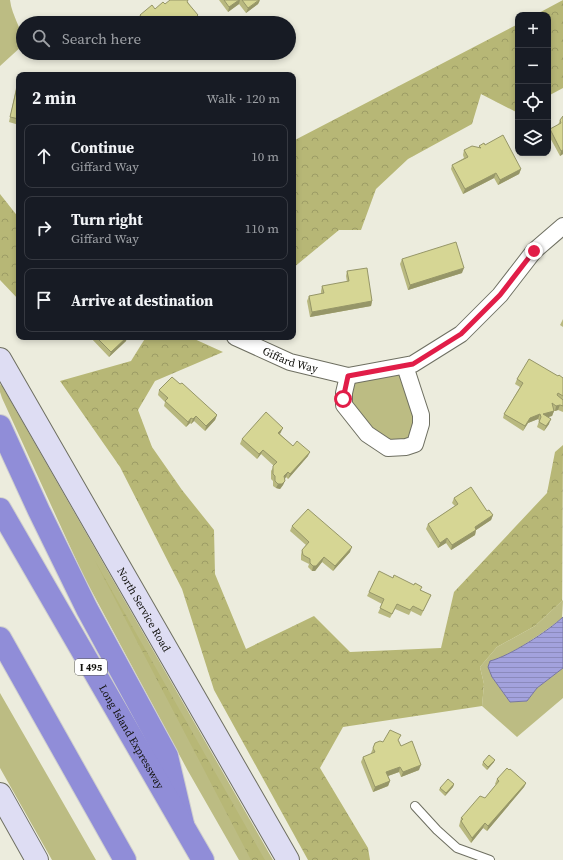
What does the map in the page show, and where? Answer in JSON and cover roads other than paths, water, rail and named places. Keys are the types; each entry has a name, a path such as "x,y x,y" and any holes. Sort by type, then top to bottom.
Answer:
{"highway":[{"path":"0,426 87,610 167,756 183,824"},
{"name":"Long Island Expressway","path":"0,510 203,860"},
{"path":"3,645 125,860"}],"main road":[{"name":"North Service Road","path":"0,359 288,860"},
{"path":"0,794 37,860"}],"street":[{"name":"Giffard Way","path":"242,340 290,362 348,376 413,364 461,334 500,295 534,251 563,226"},
{"path":"348,376 344,393 344,405 361,428 366,434 388,448 406,447 415,444 422,422 405,366"}],"lane":[{"path":"415,806 437,830 457,848 490,860"}],"water":[{"path":"563,617 563,668 537,688 527,701 510,702 492,677 488,667 490,661 508,654 528,642"}]}
